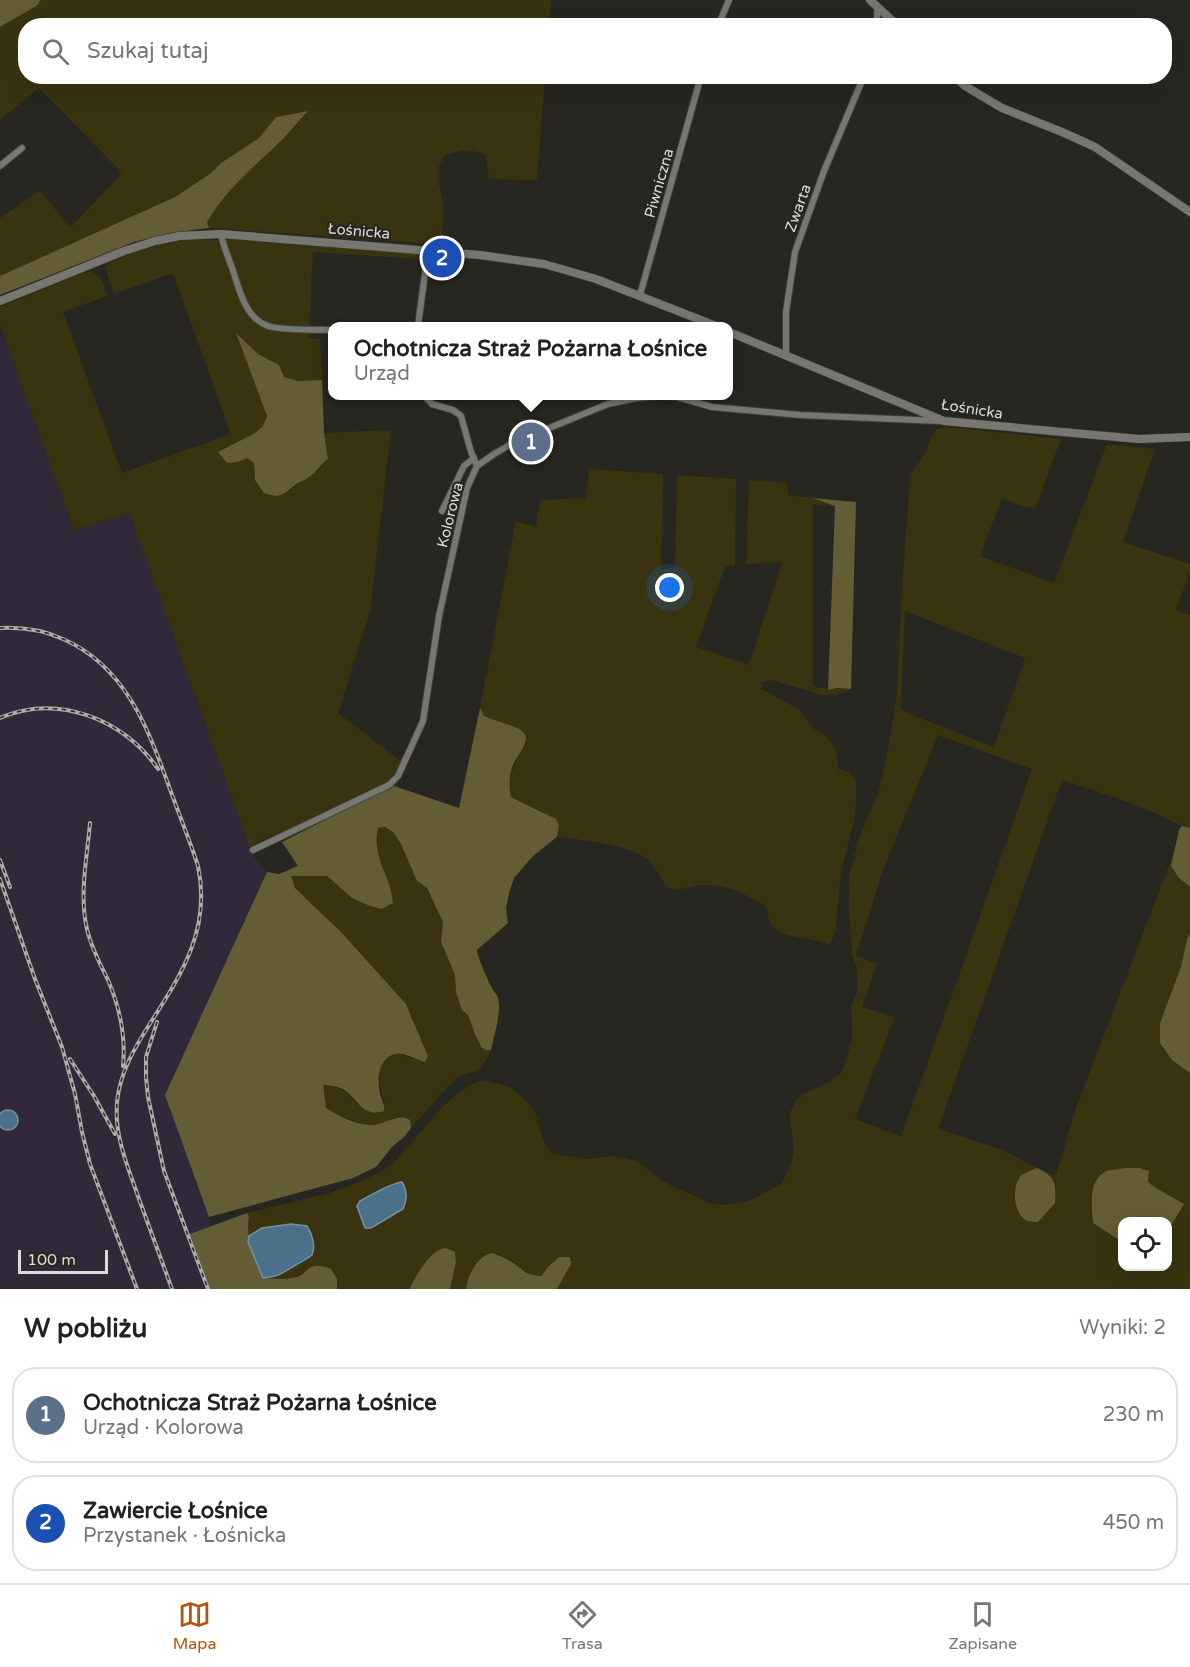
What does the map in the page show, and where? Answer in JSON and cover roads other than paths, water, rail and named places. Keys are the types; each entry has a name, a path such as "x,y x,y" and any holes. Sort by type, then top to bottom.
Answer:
{"street":[{"path":"721,18 729,0"},
{"path":"870,0 890,18"},
{"path":"877,18 878,7"},
{"name":"Piwniczna","path":"640,295 699,84"},
{"name":"Zwarta","path":"786,355 786,312 795,252 824,171 861,84"},
{"path":"963,84 1002,108 1095,147 1190,212"},
{"path":"0,166 22,148"},
{"path":"222,234 224,249 242,300 259,320 278,328 328,330"},
{"name":"Łośnicka","path":"0,301 124,251 155,241 178,236 222,234 480,255 544,264 596,279 704,322"},
{"path":"419,322 429,251"},
{"name":"Łośnicka","path":"733,334 944,421 1139,439 1190,437"},
{"path":"428,400 432,404 453,410 461,416 477,466"},
{"name":"Kolorowa","path":"253,850 389,785 398,776 423,721 439,616 463,505 477,466 515,442 608,404 627,400"},
{"name":"Kolorowa","path":"689,400 712,406 800,415 944,421"},
{"path":"442,510 464,466 474,458"}],"water":[{"path":"4,1111 12,1111 17,1116 17,1124 12,1129 4,1129 -1,1124 -1,1116"},
{"path":"402,1182 406,1195 403,1209 371,1228 365,1228 357,1206 360,1201"},
{"path":"291,1224 307,1226 313,1240 312,1255 278,1275 263,1278 248,1242 249,1236 262,1228"}],"railway":[{"path":"0,628 32,630 63,639 85,651 104,666 119,684 133,703 154,746 198,866 201,910 191,948 174,985 129,1060 121,1080 117,1102 118,1127 123,1151 172,1289"},
{"path":"0,718 22,711 44,708 88,715 127,736 144,751 158,769"},
{"path":"90,823 84,876 85,916 91,942 119,1011 124,1043 123,1066"},
{"path":"0,860 10,887"},
{"path":"0,879 62,1047 90,1164 137,1289"},
{"path":"157,1022 146,1057 148,1097 164,1171 208,1289"},
{"path":"70,1059 115,1134"}],"place":[{"name":"Zawiercie Łośnice","path":"442,258"},
{"name":"Ochotnicza Straż Pożarna Łośnice","path":"531,442"}]}
